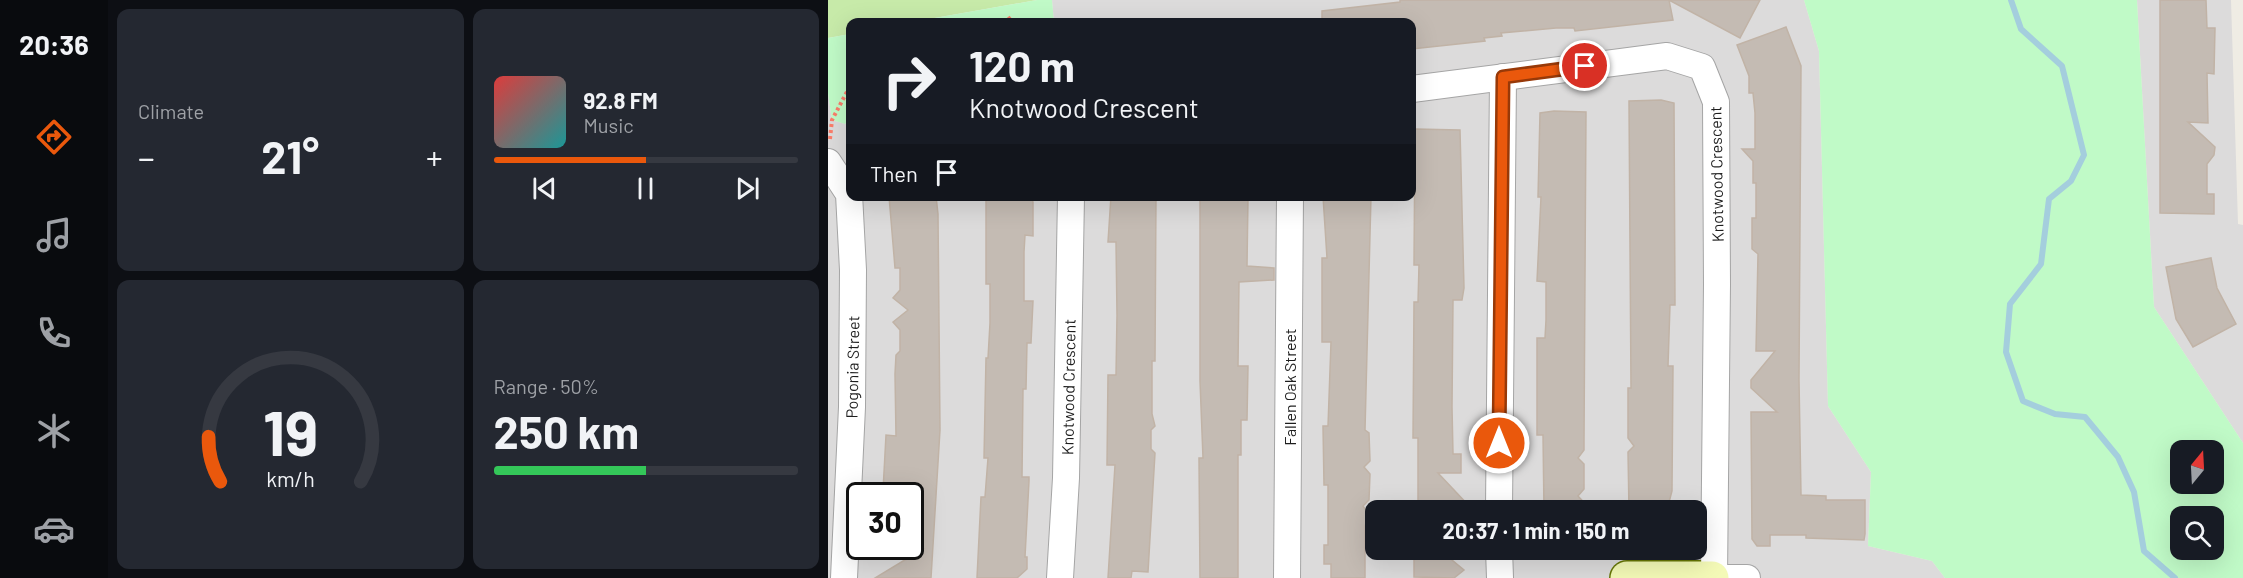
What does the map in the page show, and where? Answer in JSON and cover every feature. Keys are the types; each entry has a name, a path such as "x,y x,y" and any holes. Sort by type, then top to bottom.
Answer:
{"street":[{"name":"Knotwood Crescent","path":"1416,88 1667,56 1702,67 1716,102 1718,284 1713,578"},
{"path":"1499,500 1503,77"},
{"name":"Pogonia Street","path":"828,162 846,189"},
{"name":"Pogonia Street","path":"844,578 840,426 854,270 849,201"},
{"name":"Knotwood Crescent","path":"1060,578 1066,478 1071,201"},
{"name":"Fallen Oak Street","path":"1287,578 1290,201"},
{"path":"1499,560 1500,578"},
{"path":"1627,578 1713,578"},
{"path":"1726,578 1747,578"}],"path":[{"path":"828,149 832,120 846,94"}],"shaded area":[{"path":"1052,0 1804,0 1819,51 1828,406 1871,472 1868,546 1932,561 1945,578 828,578 828,93 832,120 846,123 846,201 1416,201 1416,18 1054,18"},
{"path":"2137,0 2231,0 2238,224 2243,225 2243,443 2154,307"}],"green space":[{"path":"828,0 1037,0 935,18 846,18 846,35 828,38"},
{"path":"1037,0 1052,0 1054,18 935,18"},
{"path":"1804,0 2137,0 2154,307 2243,443 2243,578 1945,578 1932,561 1868,546 1871,472 1828,406 1819,51"},
{"path":"846,35 845,124 832,120 828,93 828,38"}],"building":[{"path":"1400,0 1669,0 1673,20 1575,31 1574,28 1556,28 1501,33 1502,36 1484,38 1485,41 1416,49 1416,18 1322,18 1322,11 1400,2"},
{"path":"1669,0 1760,0 1740,38"},
{"path":"2160,0 2206,0 2207,28 2215,28 2214,74 2207,73 2208,123 2188,122 2215,147 2214,155 2207,164 2207,194 2214,194 2214,214 2160,213"},
{"path":"1786,27 1801,66 1799,380 1801,495 1826,496 1826,500 1865,500 1865,534 1864,540 1806,538 1806,535 1770,535 1770,546 1757,546 1752,539 1751,412 1777,412 1751,388 1751,380 1775,351 1756,351 1758,254 1752,249 1752,218 1756,218 1756,183 1753,183 1753,161 1742,149 1755,149 1755,113 1753,93 1749,93 1749,76 1737,45"},
{"path":"1661,100 1674,103 1675,305 1670,305 1668,366 1673,366 1672,491 1670,500 1629,500 1628,452 1634,446 1628,438 1628,388 1631,388 1629,101"},
{"path":"1586,112 1584,450 1578,458 1584,464 1584,489 1578,496 1582,500 1544,500 1543,435 1537,435 1537,338 1545,338 1546,320 1546,282 1537,281 1541,197 1538,197 1540,113"},
{"path":"1416,129 1460,130 1464,288 1462,300 1453,300 1452,407 1453,454 1461,454 1461,473 1438,473 1463,500 1418,500 1418,438 1413,438 1414,302 1418,302 1419,265 1414,265"},
{"path":"889,201 937,201 940,430 931,578 875,578 905,560 924,560 924,482 883,482 886,435 896,436 895,374 896,355 900,351 900,330 893,322 908,310 893,298 900,290 900,268 895,268"},
{"path":"986,201 1033,201 1033,236 1025,235 1024,252 1024,301 1033,301 1031,343 1027,343 1026,389 1023,389 1022,477 1029,477 1025,557 1027,557 1027,569 1017,578 977,578 981,497 985,497 988,458 984,458 990,284 986,284"},
{"path":"1111,201 1156,201 1155,361 1152,361 1152,414 1155,426 1151,430 1151,449 1155,453 1148,572 1132,571 1131,578 1108,578 1115,465 1107,465 1108,375 1116,375 1117,315 1116,242 1108,242"},
{"path":"1200,201 1248,201 1247,266 1274,268 1274,280 1239,282 1238,366 1248,366 1247,420 1241,420 1241,455 1238,455 1238,578 1200,578 1199,458 1203,458 1200,381"},
{"path":"1323,201 1371,201 1365,430 1369,433 1370,461 1364,467 1370,474 1369,500 1365,500 1363,506 1365,509 1365,578 1331,578 1331,564 1324,564 1324,545 1328,545 1328,485 1324,485 1323,426 1328,426 1331,342 1322,342 1322,258 1327,258"},
{"path":"2211,258 2217,288 2236,324 2193,347 2176,319 2166,267"},
{"path":"1414,560 1452,560 1464,570 1454,578 1414,577"}],"waterway":[{"path":"2011,0 2021,29 2062,66 2084,155 2071,181 2049,199 2041,264 2010,304 2006,352 2023,401 2055,414 2085,417 2118,457 2134,492 2144,551 2175,578"}],"route":[{"path":"1499,443 1503,77 1585,66"}]}
